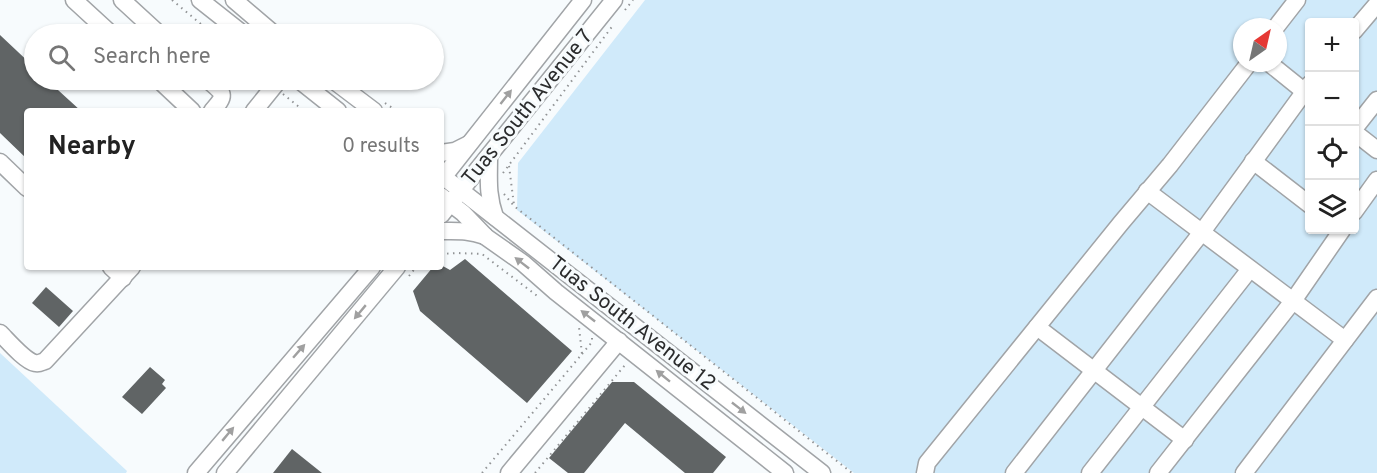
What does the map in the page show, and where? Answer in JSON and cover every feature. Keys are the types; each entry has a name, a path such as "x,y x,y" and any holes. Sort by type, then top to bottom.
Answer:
{"street":[{"path":"74,0 100,24"},
{"path":"122,0 146,22"},
{"path":"200,0 230,24"},
{"path":"234,0 262,24"},
{"name":"Tuas South Avenue 7","path":"444,175 584,0"},
{"path":"1283,18 1297,0"},
{"path":"1359,25 1377,4"},
{"name":"Tuas South Avenue 7","path":"449,201 620,5"},
{"path":"925,473 927,463 1170,165 1242,72"},
{"path":"1282,72 1305,88"},
{"path":"170,90 189,108"},
{"path":"215,108 221,101 222,92 220,90"},
{"path":"256,108 271,90"},
{"path":"312,90 334,108"},
{"path":"346,90 370,108"},
{"path":"1014,473 1202,232 1305,94"},
{"path":"1358,126 1377,100"},
{"path":"1359,135 1377,150"},
{"path":"444,153 455,151 470,143"},
{"path":"489,156 488,190 495,217"},
{"path":"1253,161 1305,201"},
{"path":"0,162 24,185"},
{"path":"1359,205 1377,180"},
{"name":"Tuas South Avenue 12","path":"444,184 449,201 486,237 523,263 556,292 785,473"},
{"path":"1147,191 1345,340"},
{"name":"Tuas South Avenue 12","path":"449,201 495,217 822,473"},
{"path":"444,231 472,231 486,237"},
{"path":"1158,473 1293,301 1339,234"},
{"path":"1090,473 1250,269"},
{"path":"196,473 369,270"},
{"path":"225,473 394,270"},
{"path":"0,333 33,363 45,361 122,271"},
{"path":"1244,473 1377,298"},
{"path":"1037,327 1185,440"},
{"path":"508,473 619,341"}],"path":[{"path":"172,0 201,24"},
{"path":"620,5 633,0"},
{"path":"499,179 618,18"},
{"path":"508,166 514,206"},
{"path":"500,189 514,206 852,473"},
{"path":"444,254 482,254 543,300"},
{"path":"582,354 579,327 585,332"},
{"path":"482,473 592,342 592,337"},
{"path":"535,473 625,365 628,365"}],"shaded area":[{"path":"645,0 1377,0 1377,473 854,473 517,210 518,163"},
{"path":"0,353 127,471 126,473 0,473"}],"building":[{"path":"0,35 24,58 24,90 58,90 78,108 24,108 24,156 0,133"},
{"path":"465,259 572,351 527,403 420,311 413,291 430,270 444,270 444,267 450,270"},
{"path":"46,287 73,311 59,327 32,303"},
{"path":"150,367 165,380 162,384 166,388 142,414 122,397"},
{"path":"612,382 634,382 726,457 713,473 685,473 625,423 584,473 568,473 549,458"},
{"path":"292,449 322,473 273,473"}]}
